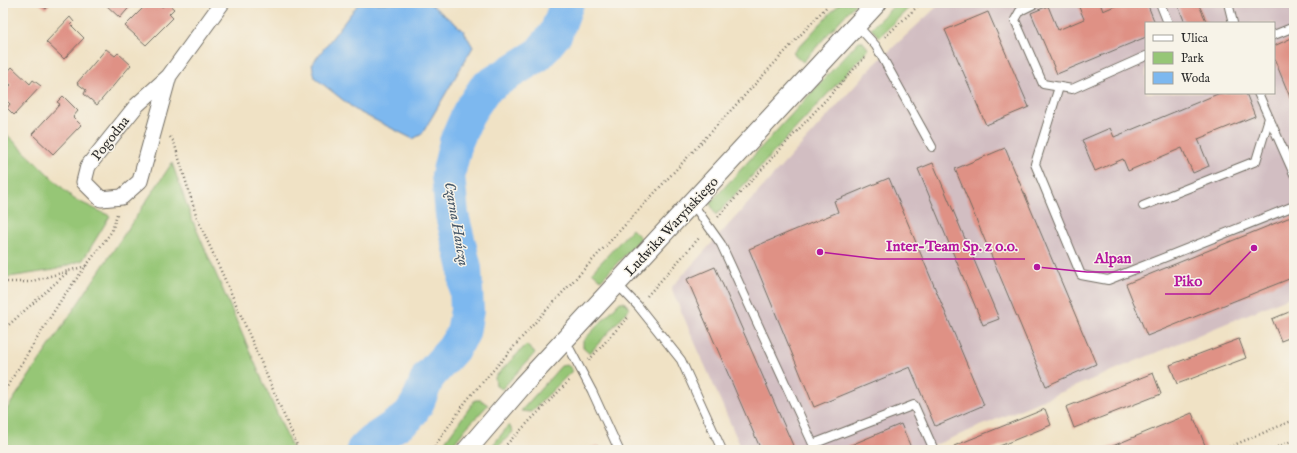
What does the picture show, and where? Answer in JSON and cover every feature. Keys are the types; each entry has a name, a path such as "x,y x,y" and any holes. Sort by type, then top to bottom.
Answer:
{"street":[{"name":"Ludwika Waryńskiego","path":"467,450 522,386 877,3"},
{"name":"Pogodna","path":"169,76 158,121 140,181 122,197 101,199 84,182 88,166 137,105 169,76 218,4"}],"lane":[{"path":"1036,3 1020,11 1015,20 1043,84 1072,89 1145,56"},
{"path":"1160,3 1168,22"},
{"path":"1228,3 1233,22"},
{"path":"856,24 876,46 932,147"},
{"path":"1275,34 1294,27"},
{"path":"1059,87 1035,164 1081,275 1108,280 1294,206"},
{"path":"1258,94 1294,174"},
{"path":"1143,206 1256,161 1269,118"},
{"path":"692,203 721,244 813,444 914,405 934,450"},
{"path":"617,284 638,306 681,360 722,450"},
{"path":"565,340 584,374 619,450"}],"path":[{"path":"432,450 467,400 540,317 830,3"},
{"path":"158,121 174,142 197,218 299,450"},
{"path":"3,393 63,297 112,231 122,197"},
{"path":"3,282 28,282 87,266"},
{"path":"3,330 69,271"},
{"path":"1222,450 1294,420"},
{"path":"1270,450 1294,440"}],"shaded area":[{"path":"941,3 1294,3 1294,295 923,450 742,450 671,288 874,65"}],"green space":[{"path":"840,3 856,3 803,62 793,53"},
{"path":"897,3 914,3 879,37 871,28"},
{"path":"859,41 862,41 868,50 716,215 710,203"},
{"path":"3,131 74,199 110,216 83,260 54,270 9,277 3,275"},
{"path":"172,163 191,217 293,450 3,450 3,415"},
{"path":"632,229 641,238 601,280 592,272"},
{"path":"620,302 624,302 630,308 590,353 583,347 583,341"},
{"path":"526,345 535,353 502,389 496,386 495,377"},
{"path":"567,365 572,369 571,372 531,412 521,411 561,366"},
{"path":"475,400 481,400 488,405 466,428 449,450 439,450"},
{"path":"509,425 513,432 495,450 489,450"}],"water":[{"path":"359,3 429,3 463,30 473,47 422,134 413,139 357,111 315,78 312,64"}],"building":[{"path":"39,3 50,3 46,9"},
{"path":"104,3 133,3 120,18"},
{"path":"148,3 158,3 162,7 167,3 174,9 169,14 173,18 146,45 125,26"},
{"path":"1083,3 1100,3 1103,11 1122,3 1147,3 1155,22 1145,22 1145,37 1057,74 1031,13 1048,6 1058,30 1084,19 1078,5"},
{"path":"1177,3 1198,3 1207,22 1185,22"},
{"path":"988,12 1029,107 986,125 945,30"},
{"path":"70,17 74,22 71,25 84,38 64,59 46,42"},
{"path":"1294,37 1294,107 1275,60 1275,46"},
{"path":"106,49 115,56 118,53 131,65 97,105 84,94 86,90 77,83"},
{"path":"12,67 30,84 33,80 41,86 14,115 7,108 10,104 3,97 3,93 11,85 3,77"},
{"path":"1218,94 1246,94 1255,116 1198,139 1209,166 1193,173 1182,148 1128,171 1123,159 1095,171 1082,140 1110,128 1114,137"},
{"path":"63,96 78,111 73,117 81,125 53,154 32,134 60,104 57,102"},
{"path":"1005,148 1096,364 1046,386 955,169"},
{"path":"933,163 999,319 983,325 918,169"},
{"path":"889,178 984,405 935,426 910,367 814,407 749,249 838,212 834,201"},
{"path":"1293,216 1294,277 1147,336 1126,284"},
{"path":"715,267 795,450 761,450 687,279"},
{"path":"1294,310 1294,336 1281,341 1272,319"},
{"path":"1239,339 1246,358 1177,384 1170,365"},
{"path":"1153,373 1161,394 1074,428 1066,407"},
{"path":"1045,409 1051,425 990,450 955,450 954,446"},
{"path":"1192,413 1207,450 1103,450"},
{"path":"901,424 912,450 839,450"},
{"path":"598,445 600,450 585,450"}],"waterway":[{"name":"Czarna Hańcza","path":"363,450 371,442 408,417 417,404 428,377 453,349 463,333 467,310 465,268 452,215 448,175 456,142 469,112 485,88 538,55 556,33 567,3"}],"place":[{"name":"Piko","path":"1254,248"},
{"name":"Inter-Team Sp. z o.o.","path":"820,252"},
{"name":"Alpan","path":"1037,267"}]}
